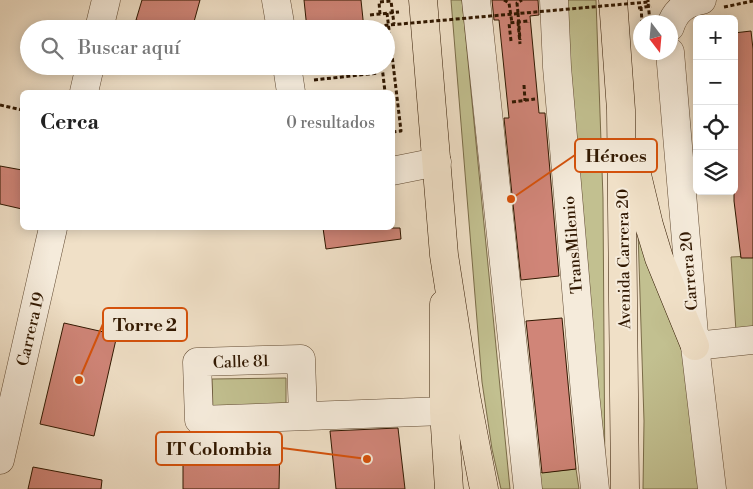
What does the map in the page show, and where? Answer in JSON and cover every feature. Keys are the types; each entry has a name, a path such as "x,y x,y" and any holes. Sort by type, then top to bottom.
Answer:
{"main road":[{"path":"423,0 444,254 444,411 449,489"},
{"name":"Avenida Carrera 20","path":"613,0 621,110 626,489"},
{"path":"621,110 659,258 695,346"},
{"path":"444,254 466,396 484,489"}],"street":[{"path":"101,20 106,0"},
{"path":"276,0 279,20"},
{"path":"476,0 528,489"},
{"name":"TransMilenio","path":"554,0 558,86 594,489"},
{"path":"675,15 697,1"},
{"name":"Carrera 20","path":"671,60 695,346 712,489"},
{"path":"84,90 88,75"},
{"path":"395,170 437,162"},
{"name":"Carrera 19","path":"0,460 54,230"},
{"path":"695,346 753,340"},
{"path":"303,416 444,411"}],"path":[{"path":"504,0 509,2 510,6 511,41"},
{"path":"518,22 520,42 516,3 522,0"},
{"path":"380,14 379,2 391,1 393,20"},
{"path":"395,24 648,1 649,15"},
{"path":"641,7 642,15"},
{"path":"387,14 388,20"},
{"path":"510,23 528,21"},
{"path":"290,80 363,75"},
{"path":"383,75 385,90"},
{"path":"394,75 401,131 395,132"},
{"path":"524,85 525,101"},
{"path":"510,102 541,99"},
{"path":"0,105 20,110"}],"shaded area":[{"path":"451,0 462,0 510,489 501,489 492,449 482,382"},
{"path":"567,0 596,0 603,198 605,489 565,22"},
{"path":"638,231 678,336 687,366 699,489 643,489 644,421"},
{"path":"753,256 753,330 736,331 731,257"},
{"path":"286,378 286,409 213,410 212,379"},
{"path":"576,469 579,489 539,489 537,473"}],"building":[{"path":"142,0 200,0 194,20 136,20"},
{"path":"304,0 361,0 363,20 306,20"},
{"path":"492,0 538,0 539,15 530,16 539,113 545,113 559,276 521,280 504,118 509,118 499,20 494,20"},
{"path":"751,31 753,49 753,258 741,258 734,201 734,195 738,195 738,33"},
{"path":"0,166 20,170 20,209 0,204"},
{"path":"395,228 400,228 401,239 326,249 323,230 395,230"},
{"path":"562,318 576,469 542,473 526,321"},
{"path":"64,323 117,335 94,436 40,424"},
{"path":"398,428 405,489 336,489 330,431"},
{"path":"183,442 280,443 279,489 183,489"},
{"path":"33,467 102,480 101,489 28,489"}],"place":[{"name":"Héroes","path":"511,199"},
{"name":"Torre 2","path":"79,380"},
{"name":"IT Colombia","path":"367,459"}]}
